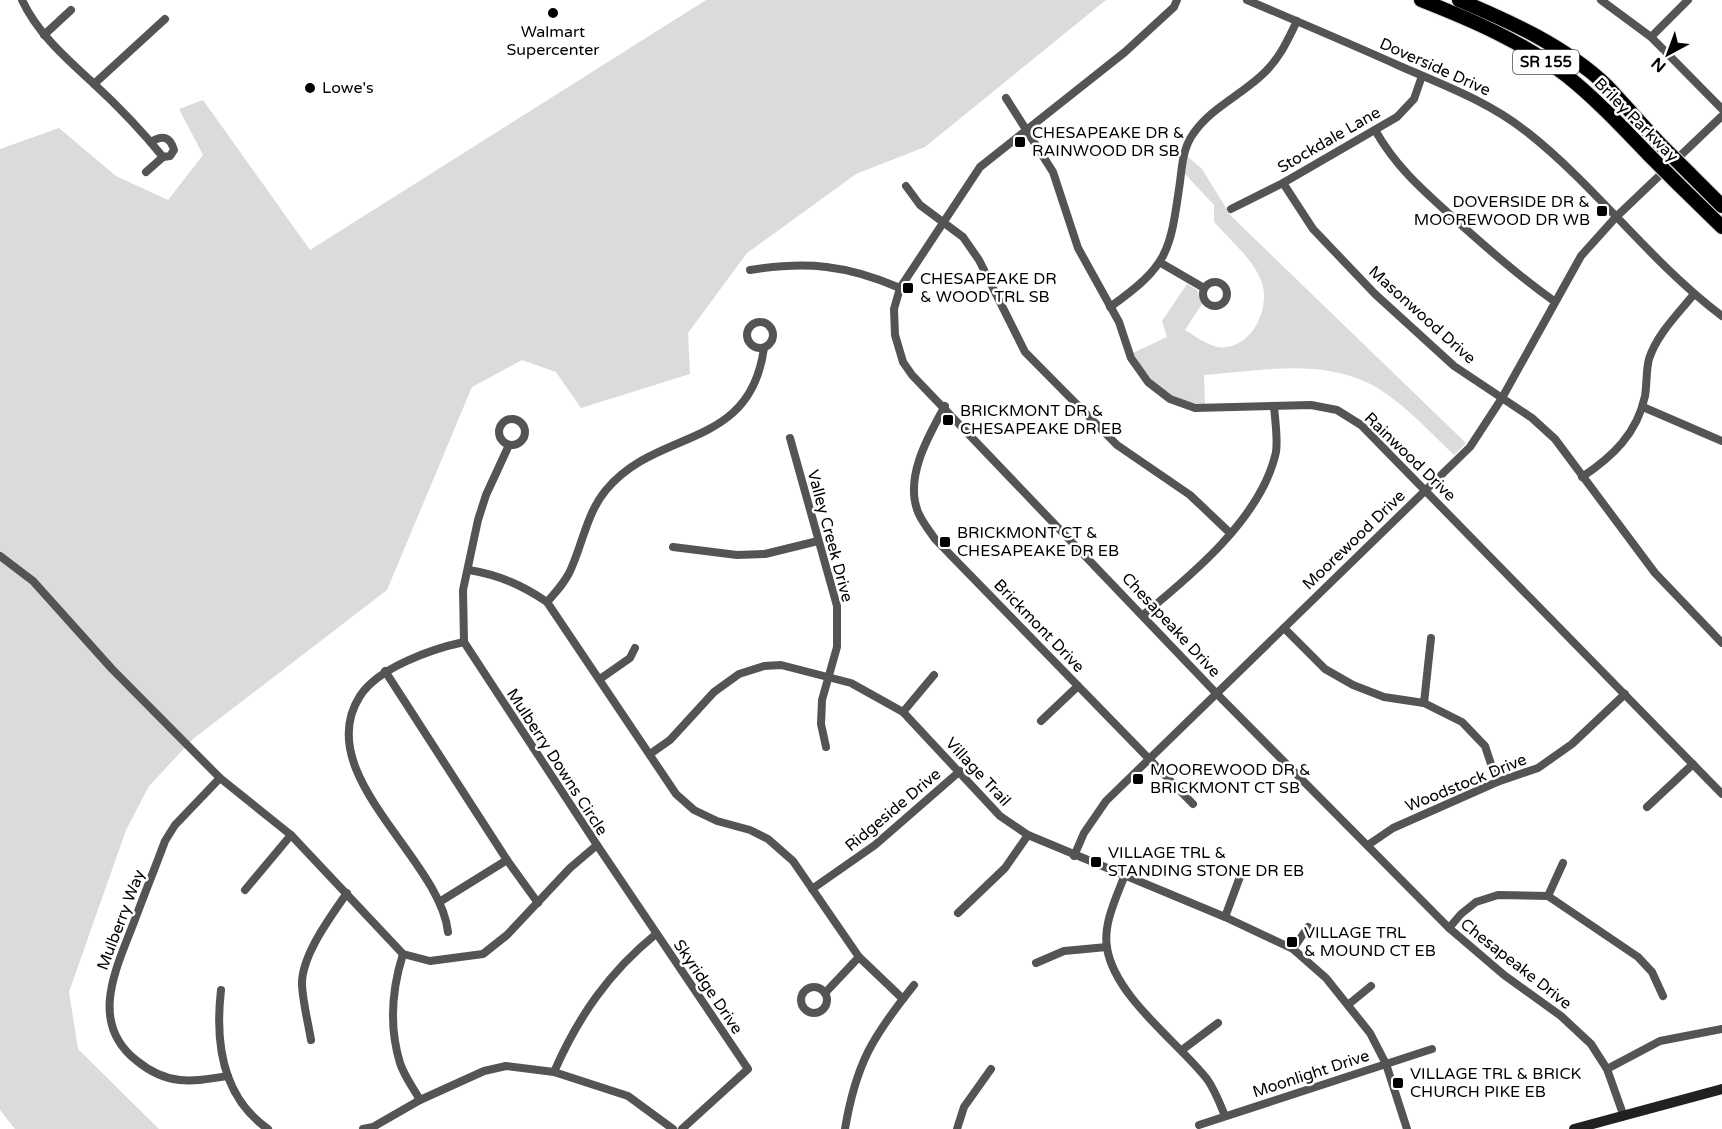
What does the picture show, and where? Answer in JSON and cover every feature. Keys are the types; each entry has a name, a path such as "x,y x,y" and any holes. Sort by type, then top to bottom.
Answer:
{"highway":[{"name":"Briley Parkway","path":"1421,0 1472,20 1535,53 1597,103 1722,227"},
{"name":"Briley Parkway","path":"1459,0 1545,40 1606,85 1660,144 1722,206"}],"main road":[{"path":"1574,1129 1722,1089"}],"street":[{"path":"22,0 31,20 44,35 151,142 163,157"},
{"name":"Chesapeake Drive","path":"1177,0 1174,7 1125,52 1027,128 980,168 900,288 894,321 903,362 912,375 945,406 1216,693 1449,928 1504,975 1561,1016 1591,1044 1607,1069 1623,1114"},
{"name":"Doverside Drive","path":"1247,0 1485,104 1525,130 1558,157 1694,294 1722,316"},
{"path":"1601,0 1651,37 1722,109"},
{"path":"1651,37 1688,0"},
{"path":"44,35 71,10"},
{"path":"94,84 165,19"},
{"path":"1110,308 1135,289 1161,263 1174,226 1184,153 1192,134 1207,118 1266,72 1283,51 1297,21"},
{"name":"Stockdale Lane","path":"1231,209 1283,183 1397,117 1414,99 1422,76"},
{"name":"Rainwood Drive","path":"1006,98 1053,172 1078,248 1119,322 1131,358 1148,382 1170,399 1195,408 1311,405 1337,410 1361,425 1722,794"},
{"name":"Moorewood Drive","path":"1074,856 1084,833 1106,801 1470,447 1502,398 1581,256 1616,217 1722,116"},
{"path":"1375,130 1390,156 1407,176 1517,275 1554,301"},
{"path":"146,172 163,157 170,156 174,150 172,143 166,138 159,137 151,142"},
{"name":"Masonwood Drive","path":"1283,183 1313,229 1375,294 1454,366 1532,418 1554,439 1655,573 1722,643"},
{"path":"906,186 920,205 963,237 980,260 1025,351 1117,445 1190,495 1230,532"},
{"path":"1161,263 1204,288"},
{"path":"750,270 817,264 864,272 900,288"},
{"path":"1582,477 1608,460 1627,440 1643,407 1648,362 1655,345 1694,294"},
{"path":"547,602 570,572 593,507 606,489 625,471 727,419 750,394 758,377 764,348"},
{"name":"Brickmont Drive","path":"945,406 925,441 914,492 917,510 936,539 1193,804"},
{"path":"1143,615 1179,585 1243,519 1267,482 1276,450 1274,406"},
{"path":"1643,407 1722,441"},
{"name":"Valley Creek Drive","path":"790,438 837,606 837,647 822,700 821,724 826,747"},
{"path":"448,932 441,901 364,788 350,751 351,709 366,686 385,670 464,642 463,590 486,495 510,445"},
{"path":"673,548 737,555 765,554 818,541"},
{"path":"0,556 33,581 112,669 220,778 291,835 403,954 394,983 392,1006 400,1064 420,1100"},
{"path":"469,570 492,574 523,586 547,602 676,794 694,810 717,821 750,830 768,839 793,861 859,957 903,999"},
{"path":"1284,628 1325,669 1353,685 1384,697 1424,703 1462,722 1485,746 1497,782"},
{"path":"1424,703 1431,638"},
{"name":"Mulberry Downs Circle","path":"403,954 430,962 483,954 507,935 570,868 597,845 464,642"},
{"path":"600,679 630,658 635,648"},
{"name":"Village Trail","path":"650,754 669,740 714,692 739,674 764,666 781,666 851,683 903,712 1000,816 1028,835 1124,877 1225,917 1293,949 1326,978 1370,1033 1386,1064 1407,1129"},
{"path":"385,670 507,860 538,903"},
{"path":"903,712 934,675"},
{"path":"1041,721 1078,686"},
{"name":"Woodstock Drive","path":"1368,845 1393,828 1497,782 1538,768 1572,744 1625,694"},
{"path":"1647,807 1693,764"},
{"name":"Ridgeside Drive","path":"812,889 876,846 960,771"},
{"name":"Mulberry Way","path":"220,778 175,825 165,841 113,978 110,1009 114,1032 125,1052 148,1070 185,1083 228,1077"},
{"path":"244,890 291,835"},
{"path":"958,913 1005,868 1028,835"},
{"name":"Skyridge Drive","path":"597,845 748,1069 681,1129"},
{"path":"441,901 507,860"},
{"path":"1548,896 1563,863"},
{"path":"1225,917 1241,874"},
{"path":"1124,877 1110,914 1107,947 1113,967 1128,992 1209,1081 1225,1116"},
{"path":"311,1040 302,982 310,955 323,928 347,893"},
{"path":"1449,928 1476,902 1498,895 1548,896 1638,957 1652,972 1664,996"},
{"path":"1293,949 1308,927"},
{"path":"554,1072 587,1007 634,952 656,934"},
{"path":"1036,963 1064,951 1107,947"},
{"path":"825,993 859,957"},
{"path":"845,1129 857,1074 880,1027 914,985"},
{"path":"1349,1004 1371,987"},
{"path":"221,990 218,1023 220,1047 228,1077 237,1100 255,1120 268,1129"},
{"path":"1182,1050 1218,1023"},
{"path":"1607,1069 1660,1041 1722,1029"},
{"name":"Moonlight Drive","path":"1199,1125 1432,1049"},
{"path":"363,1129 373,1127 420,1100 484,1071 506,1066 554,1072 628,1096 673,1129"},
{"path":"957,1129 964,1107 991,1070"}],"shaded area":[{"path":"706,0 1106,0 925,147 856,174 747,253 688,333 690,374 581,408 556,372 522,360 472,387 387,590 193,739 149,786 126,830 69,992 78,1049 159,1129 15,1129 0,1110 0,149 59,128 116,176 168,200 203,155 179,109 203,100 310,250"},
{"path":"1187,156 1202,169 1231,216 1466,443 1454,455 1413,415 1389,396 1366,382 1347,375 1286,368 1204,375 1205,404 1182,401 1171,396 1153,381 1133,353 1167,337 1162,321 1187,284 1197,290 1202,304 1185,330 1216,347 1237,344 1246,338 1258,321 1264,300 1264,290 1257,272 1214,222 1214,205 1184,173"}],"place":[{"name":"Walmart Supercenter","path":"553,13"},
{"name":"Lowe's","path":"310,88"},
{"name":"CHESAPEAKE DR & RAINWOOD DR SB","path":"1020,142"},
{"name":"DOVERSIDE DR & MOOREWOOD DR WB","path":"1602,211"},
{"name":"CHESAPEAKE DR & WOOD TRL SB","path":"908,288"},
{"name":"BRICKMONT DR & CHESAPEAKE DR EB","path":"948,420"},
{"name":"BRICKMONT CT & CHESAPEAKE DR EB","path":"945,542"},
{"name":"MOOREWOOD DR & BRICKMONT CT SB","path":"1138,779"},
{"name":"VILLAGE TRL & STANDING STONE DR EB","path":"1096,862"},
{"name":"VILLAGE TRL & MOUND CT EB","path":"1292,942"},
{"name":"VILLAGE TRL & BRICK CHURCH PIKE EB","path":"1398,1083"}]}
